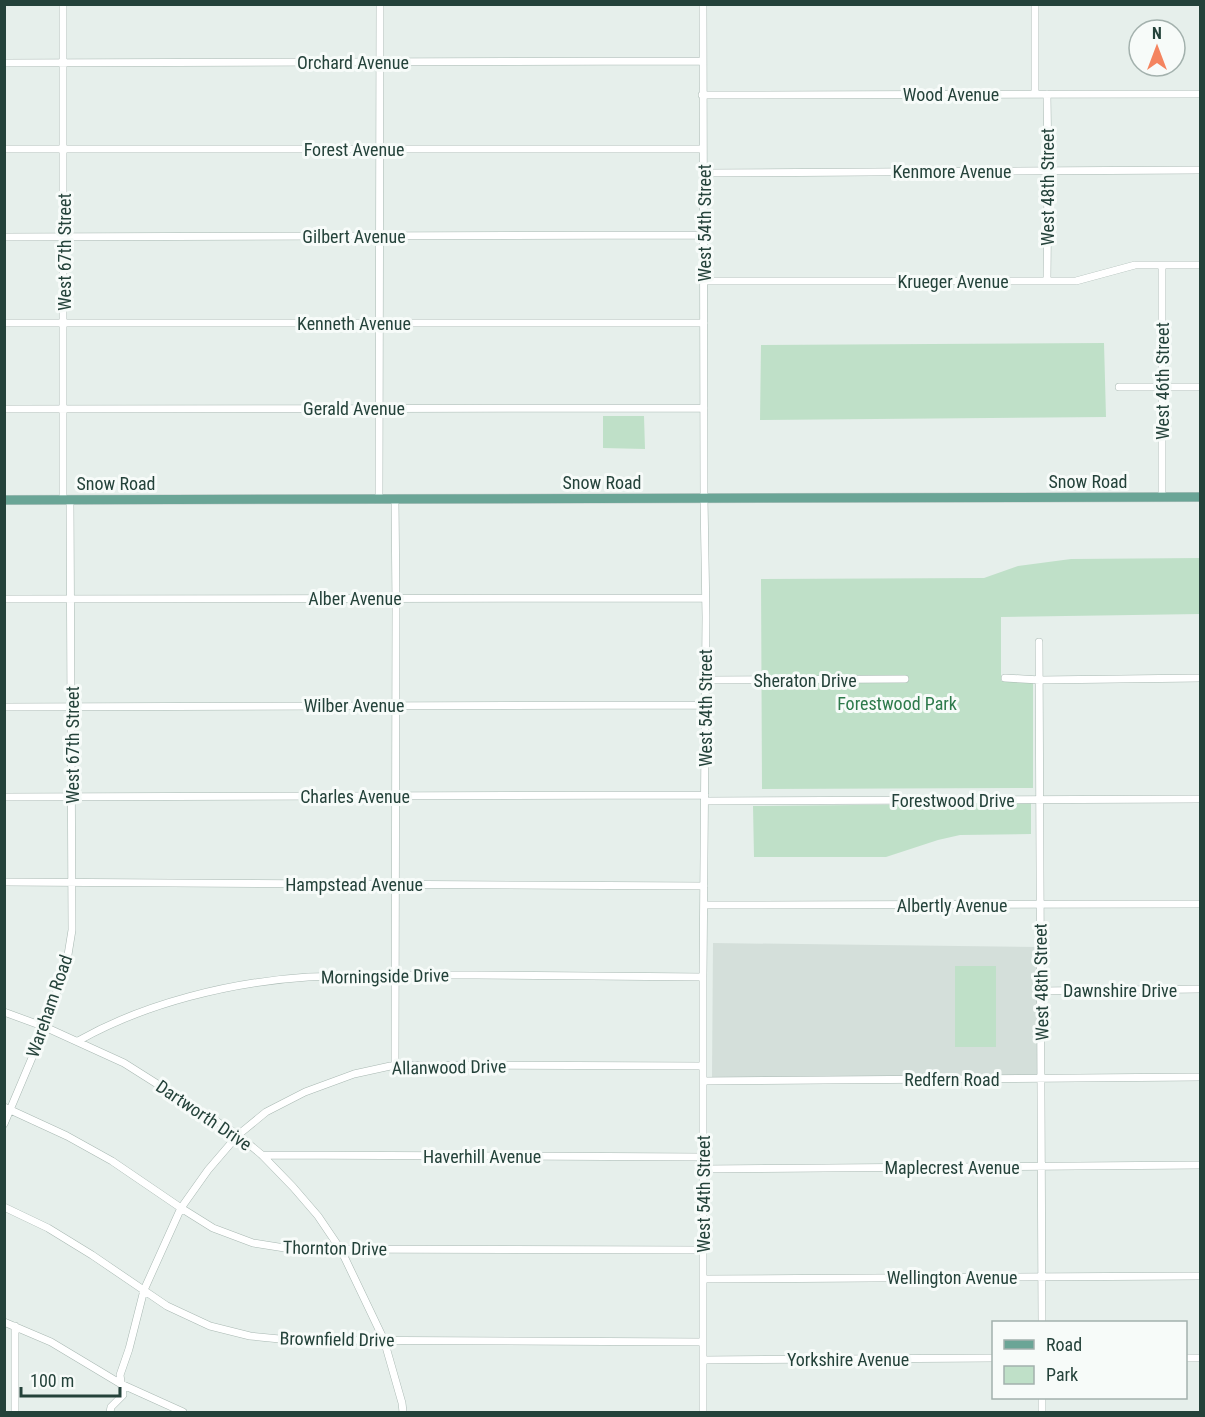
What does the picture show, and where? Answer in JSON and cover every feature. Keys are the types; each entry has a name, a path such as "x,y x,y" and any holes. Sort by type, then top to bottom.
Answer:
{"main road":[{"name":"Snow Road","path":"4,500 1200,497"}],"street":[{"name":"West 67th Street","path":"63,4 64,408 72,706 72,882"},
{"path":"380,4 380,499"},
{"name":"West 54th Street","path":"703,4 705,598 702,1066 703,1413"},
{"path":"1035,4 1035,94"},
{"name":"Orchard Avenue","path":"4,63 702,61"},
{"name":"West 48th Street","path":"1047,94 1047,281"},
{"name":"Wood Avenue","path":"702,95 1200,94"},
{"name":"Forest Avenue","path":"4,149 704,149"},
{"name":"Kenmore Avenue","path":"704,173 1200,170"},
{"name":"Gilbert Avenue","path":"4,237 704,235"},
{"name":"Krueger Avenue","path":"704,281 1076,281 1135,265 1200,265"},
{"name":"West 46th Street","path":"1162,265 1162,497"},
{"name":"Kenneth Avenue","path":"4,323 704,323"},
{"path":"1119,387 1200,387"},
{"name":"Gerald Avenue","path":"4,409 704,408"},
{"path":"395,499 395,1065"},
{"name":"Alber Avenue","path":"4,599 705,598"},
{"name":"West 48th Street","path":"1039,642 1042,1321"},
{"path":"1005,678 1040,680 1200,678"},
{"name":"Sheraton Drive","path":"705,680 905,679"},
{"name":"Wilber Avenue","path":"4,706 704,705"},
{"name":"Charles Avenue","path":"4,797 396,795 705,798"},
{"name":"Forestwood Drive","path":"705,798 1200,799"},
{"name":"Hampstead Avenue","path":"4,882 704,886"},
{"name":"Wareham Road","path":"4,1124 8,1108 45,1027 67,961 72,930 72,882"},
{"name":"Albertly Avenue","path":"704,905 1200,904"},
{"name":"Morningside Drive","path":"78,1041 103,1027 142,1011 198,995 248,984 307,977 395,975 703,977"},
{"name":"Dawnshire Drive","path":"1040,991 1200,990"},
{"name":"Dartworth Drive","path":"4,1012 78,1041 124,1063 238,1135 293,1186 312,1208 341,1250 384,1340 403,1413"},
{"name":"Allanwood Drive","path":"109,1411 123,1395 120,1375 144,1290 182,1208 207,1170 238,1135 266,1112 305,1092 354,1074 395,1065 702,1066"},
{"name":"Redfern Road","path":"703,1081 1200,1077"},
{"name":"Thornton Drive","path":"8,1108 67,1136 112,1161 213,1228 253,1243 291,1249 341,1250 702,1250"},
{"name":"Haverhill Avenue","path":"262,1155 703,1157"},
{"name":"Maplecrest Avenue","path":"703,1168 1200,1165"},
{"name":"Brownfield Drive","path":"4,1207 48,1228 167,1306 210,1326 250,1336 290,1340 703,1342"},
{"name":"Wellington Avenue","path":"703,1279 1200,1276"},
{"path":"4,1322 51,1342 121,1384 183,1413"},
{"path":"15,1326 15,1413"},
{"name":"Yorkshire Avenue","path":"703,1360 992,1358"}],"shaded area":[{"path":"713,943 1037,947 1040,1075 712,1078"}],"green space":[{"path":"1104,343 1106,417 760,420 761,345"},
{"path":"603,416 644,416 645,449 603,448"},
{"name":"Forestwood Park","path":"1200,558 1200,614 1001,617 1001,681 1033,681 1033,788 762,789 761,579 984,578 1018,566 1071,559"},
{"path":"1031,803 1031,834 960,835 886,857 754,857 753,806"},
{"path":"955,966 996,966 996,1047 955,1047"}]}
